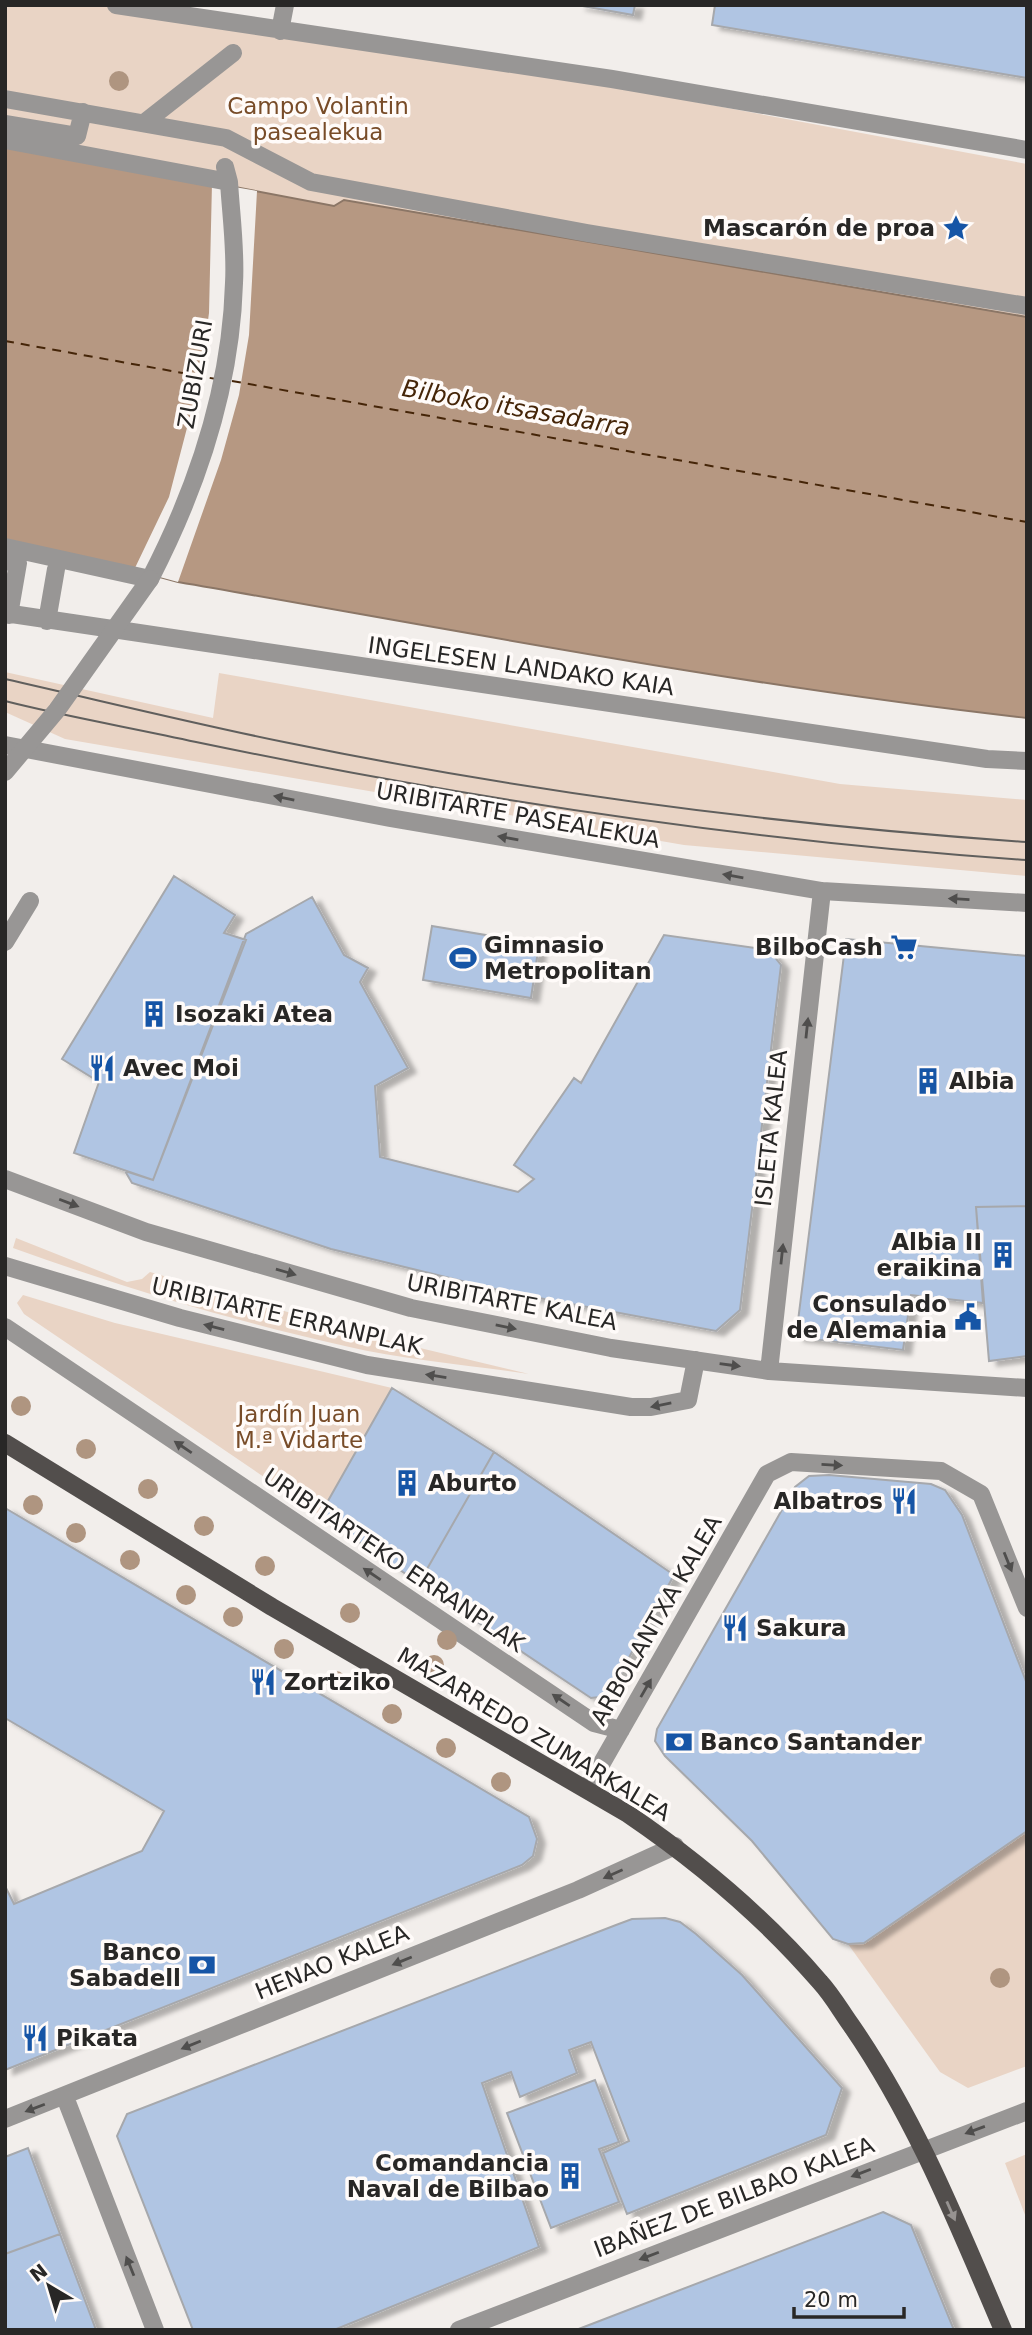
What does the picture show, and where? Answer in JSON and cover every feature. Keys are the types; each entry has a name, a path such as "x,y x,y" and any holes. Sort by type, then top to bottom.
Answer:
{"main road":[{"name":"MAZARREDO ZUMARKALEA","path":"5,1443 272,1608 587,1789 675,1846 743,1905 821,1983 877,2062 924,2149 1003,2330"}],"street":[{"path":"116,5 612,79 1027,150"},
{"path":"280,31 285,5"},
{"path":"144,123 233,53"},
{"path":"5,99 226,138 311,182 587,233 1027,306"},
{"path":"5,124 77,136 83,112"},
{"name":"ZUBIZURI","path":"5,140 227,175 234,283 225,364 208,441 180,521 150,579 57,710 5,772"},
{"path":"5,547 150,579"},
{"name":"INGELESEN LANDAKO KAIA","path":"11,562 7,614 987,759 1027,761"},
{"path":"47,621 56,569"},
{"name":"URIBITARTE PASEALEKUA","path":"5,745 390,818 822,891 1027,903"},
{"name":"ISLETA KALEA","path":"769,1371 822,891"},
{"path":"5,942 30,901"},
{"name":"URIBITARTE KALEA","path":"5,1179 146,1232 411,1308 611,1348 769,1371 1027,1388"},
{"name":"URIBITARTE ERRANPLAK","path":"5,1266 180,1318 367,1365 631,1407 651,1408 688,1400 696,1360"},
{"name":"URIBITARTEKO ERRANPLAK","path":"5,1327 594,1723 621,1730"},
{"name":"ARBOLANTXA KALEA","path":"587,1789 767,1474 791,1462 940,1471 981,1494 1027,1608"},
{"name":"HENAO KALEA","path":"5,2119 578,1890 675,1846"},
{"path":"65,2096 155,2330"},
{"name":"IBAÑEZ DE BILBAO KALEA","path":"460,2330 1027,2111"}],"green space":[{"name":"Campo Volantin pasealekua","path":"5,5 115,5 460,58 1027,164 1027,317 344,200 334,206 5,143"},
{"path":"5,672 213,718 219,673 840,784 1027,800 1027,876 684,845 65,739 5,712"},
{"path":"16,1238 127,1282 142,1279 150,1272 374,1337 529,1374 390,1355 261,1326 136,1290 13,1248"},
{"name":"Jardín Juan M.ª Vidarte","path":"23,1295 115,1323 392,1388 320,1515 24,1314 17,1303"},
{"path":"1027,1830 1027,2066 968,2088 940,2072 848,1944 864,1943"},
{"path":"1027,2154 1027,2220 1005,2163"}],"water":[{"name":"Bilboko itsasadarra","path":"5,143 334,206 344,200 1027,317 1027,718 814,690 602,656 178,582 5,543"}],"pier":[{"path":"212,183 257,191 249,335 239,395 221,460 178,582 134,570 169,497 200,378 209,313"}],"building":[{"path":"577,5 635,5 633,15"},
{"path":"715,5 1027,5 1027,78 712,25"},
{"name":"Isozaki Atea","path":"174,876 235,915 224,933 246,940 153,1180 74,1153 99,1082 62,1059"},
{"path":"312,897 344,955 368,968 360,982 408,1068 375,1086 380,1157 518,1192 534,1179 514,1165 574,1078 581,1083 664,935 769,950 781,965 740,1310 716,1331 507,1292 331,1249 132,1183 125,1171 153,1180 246,934"},
{"path":"432,926 539,944 531,998 423,980"},
{"name":"Albia","path":"846,939 1027,956 1027,1206 976,1207 983,1303 911,1295 903,1350 796,1337"},
{"name":"Albia II eraikina","path":"1027,1206 1027,1356 989,1361 976,1207"},
{"name":"Aburto","path":"392,1388 494,1452 419,1583 320,1515"},
{"path":"494,1452 674,1575 608,1696 591,1698 419,1583"},
{"path":"829,1475 931,1484 945,1490 962,1515 1027,1684 1027,1831 864,1943 848,1944 833,1939 752,1841 665,1756 655,1741 657,1729 795,1487 809,1476"},
{"path":"5,1508 529,1817 537,1839 533,1856 522,1865 5,2070 5,1886 14,1904 142,1851 164,1811 5,1718"},
{"path":"665,1918 680,1922 742,1975 842,2088 826,2135 627,2214 603,2153 629,2141 591,2042 569,2050 577,2073 520,2097 511,2072 482,2083 539,2247 334,2330 193,2330 117,2136 127,2114 632,1919"},
{"name":"Comandancia Naval de Bilbao","path":"595,2080 619,2142 599,2149 619,2202 551,2228 507,2113"},
{"path":"28,2148 60,2234 5,2254 5,2157"},
{"path":"883,2212 911,2225 954,2330 576,2330"},
{"path":"60,2234 96,2330 5,2330 5,2254"}],"ferry route":[{"path":"5,341 216,379"},
{"path":"232,381 1027,522"}],"tram line":[{"path":"5,679 284,742 561,791 747,816 1027,842"},
{"path":"5,701 299,763 506,799 818,842 1027,860"}],"place":[{"name":"Mascarón de proa","path":"956,228"},
{"name":"BilboCash","path":"904,947"},
{"name":"Gimnasio Metropolitan","path":"463,958"},
{"name":"Isozaki Atea","path":"154,1014"},
{"name":"Avec Moi","path":"102,1068"},
{"name":"Albia","path":"928,1081"},
{"name":"Albia II eraikina","path":"1003,1255"},
{"name":"Consulado de Alemania","path":"968,1317"},
{"name":"Aburto","path":"407,1483"},
{"name":"Albatros","path":"904,1501"},
{"name":"Sakura","path":"735,1628"},
{"name":"Zortziko","path":"263,1682"},
{"name":"Banco Santander","path":"679,1742"},
{"name":"Banco Sabadell","path":"202,1965"},
{"name":"Pikata","path":"35,2038"},
{"name":"Comandancia Naval de Bilbao","path":"570,2176"}]}
